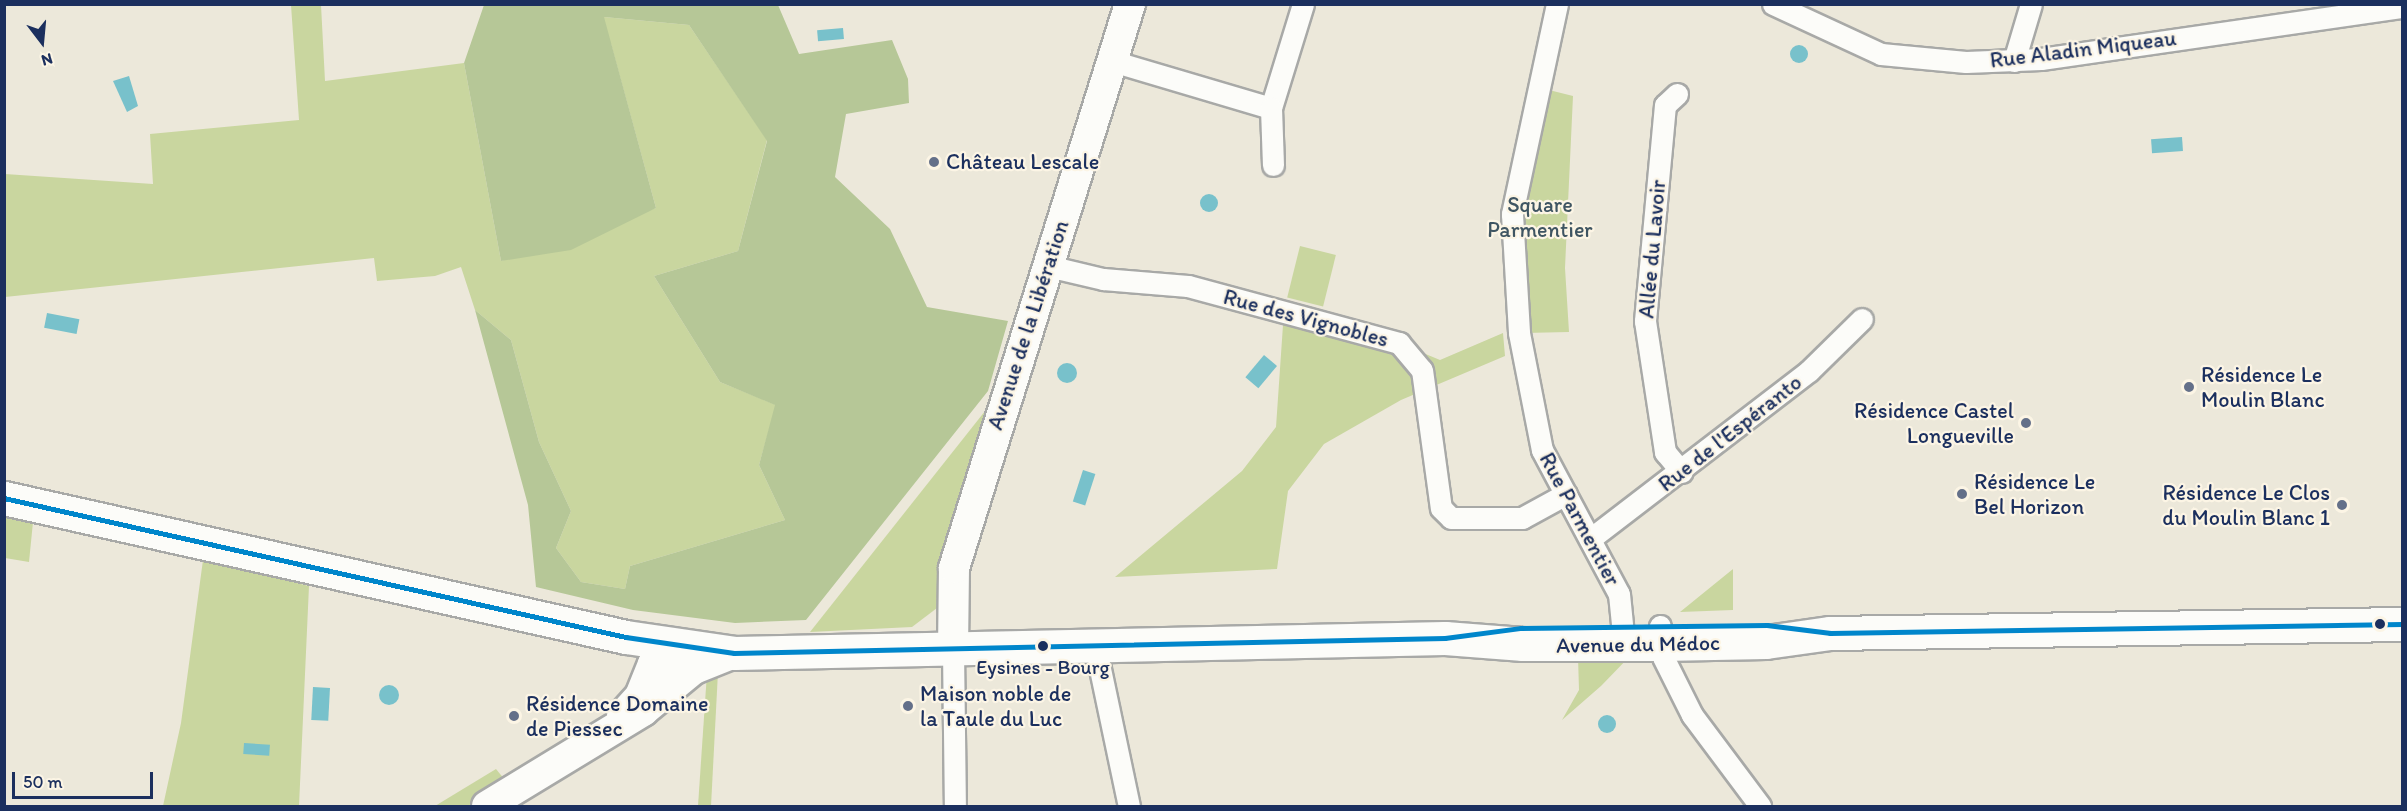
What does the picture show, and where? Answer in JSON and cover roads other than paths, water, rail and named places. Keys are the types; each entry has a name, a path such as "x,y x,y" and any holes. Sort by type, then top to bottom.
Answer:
{"main road":[{"name":"Avenue du Médoc","path":"4,498 626,637 693,649 734,653 1624,635 1766,642 1830,633 2403,624"}],"street":[{"name":"Avenue de la Libération","path":"953,650 954,568 1130,4"},
{"path":"1273,165 1271,108 1303,4"},
{"name":"Rue Parmentier","path":"1557,4 1512,214 1519,333 1533,415 1542,450 1619,594 1624,635"},
{"name":"Rue Aladin Miqueau","path":"1773,4 1881,54 2014,61 2273,14 2403,7"},
{"path":"2014,61 2031,4"},
{"path":"1112,61 1271,108"},
{"name":"Allée du Lavoir","path":"1677,94 1665,105 1645,321 1665,452 1682,472"},
{"name":"Rue des Vignobles","path":"1048,266 1103,279 1188,286 1399,343 1422,370 1441,508 1451,518 1522,518 1566,494"},
{"name":"Rue de l'Espéranto","path":"1590,540 1682,472 1809,371 1862,319"},
{"path":"1660,635 1692,715 1760,807"},
{"path":"614,725 640,696 653,664 649,654 626,637"},
{"path":"1095,645 1129,807"},
{"path":"653,664 693,649"},
{"path":"953,650 955,807"},
{"path":"487,807 614,725 663,697 694,669 734,653"}],"water":[{"path":"843,28 844,39 818,41 817,30"},
{"path":"1795,45 1803,45 1808,50 1806,61 1795,63 1790,58 1790,50"},
{"path":"129,76 138,106 127,112 113,81"},
{"path":"2182,137 2183,151 2152,153 2151,139"},
{"path":"1209,194 1215,197 1218,203 1215,209 1209,212 1203,209 1200,203 1203,197"},
{"path":"47,313 79,319 77,334 44,328"},
{"path":"1264,355 1277,366 1258,388 1245,377"},
{"path":"1067,363 1074,366 1077,373 1074,380 1067,383 1060,380 1057,373 1060,366"},
{"path":"1083,470 1095,474 1085,505 1073,501"},
{"path":"385,685 393,685 399,691 399,699 393,705 385,705 379,699 379,691"},
{"path":"313,687 330,688 328,721 311,720"},
{"path":"1607,715 1613,718 1616,724 1613,730 1607,733 1601,730 1598,724 1601,718"},
{"path":"244,743 270,745 269,756 243,754"}],"place":[{"name":"Château Lescale","path":"934,162"},
{"name":"Résidence Le Moulin Blanc","path":"2189,387"},
{"name":"Résidence Castel Longueville","path":"2026,423"},
{"name":"Résidence Le Bel Horizon","path":"1962,494"},
{"name":"Résidence Le Clos du Moulin Blanc 1","path":"2342,505"},
{"name":"Eysines - Bourg","path":"1043,646"},
{"name":"Maison noble de la Taule du Luc","path":"908,706"},
{"name":"Résidence Domaine de Piessec","path":"514,716"}],"park label":[{"name":"Square Parmentier","path":"1540,216"}]}
